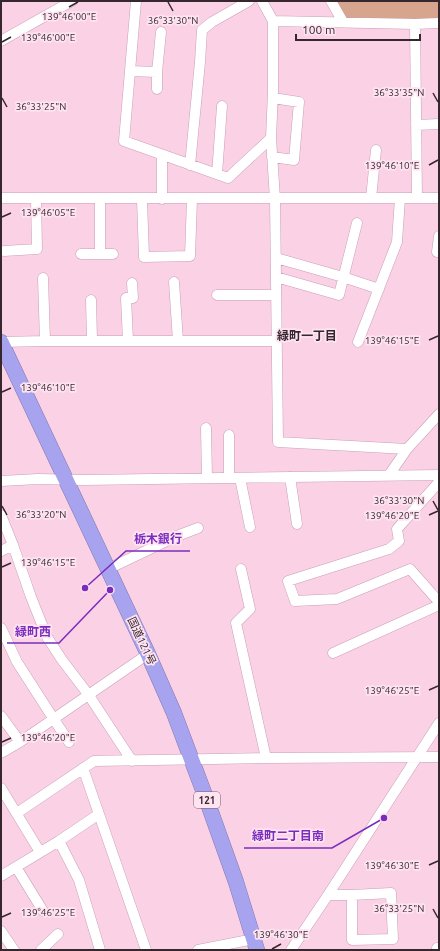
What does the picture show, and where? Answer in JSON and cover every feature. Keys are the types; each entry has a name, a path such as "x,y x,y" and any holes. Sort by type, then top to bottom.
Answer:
{"highway":[{"name":"国道121号","path":"1,342 148,654 174,713 236,882 255,945"}],"street":[{"path":"1,41 72,1"},
{"path":"136,1 124,141 228,178 271,138"},
{"path":"190,165 202,30 212,22 249,1"},
{"path":"262,1 274,21 271,138 275,199 278,442 407,449"},
{"path":"331,1 343,22"},
{"path":"274,21 415,24 439,23"},
{"path":"415,24 417,198"},
{"path":"156,89 161,32"},
{"path":"130,71 157,72"},
{"path":"272,98 299,102 294,160 272,157"},
{"path":"217,174 222,106"},
{"path":"416,125 439,124"},
{"path":"371,198 376,150"},
{"path":"162,155 162,199"},
{"path":"1,198 439,198"},
{"path":"4,251 37,249 36,198"},
{"path":"100,198 100,254"},
{"path":"358,342 397,242 400,198"},
{"path":"142,199 144,257 190,256 192,199"},
{"path":"276,277 339,295 357,223"},
{"path":"437,252 439,236"},
{"path":"81,254 113,254"},
{"path":"276,258 379,289"},
{"path":"43,278 45,341"},
{"path":"174,282 178,341"},
{"path":"128,341 126,298 132,298 132,283"},
{"path":"217,295 276,295"},
{"path":"91,300 92,340"},
{"path":"1,342 92,340 277,341"},
{"path":"389,475 407,449 439,414"},
{"path":"206,428 207,478"},
{"path":"229,435 229,478"},
{"path":"1,481 38,479 439,475"},
{"path":"290,477 297,524"},
{"path":"240,478 250,527"},
{"path":"439,482 397,530 399,541 388,549 288,581 295,601 337,599 410,569 439,602"},
{"path":"1,515 47,637 62,660 88,694 132,761"},
{"path":"108,569 177,536 198,528"},
{"path":"1,552 13,545"},
{"path":"241,569 250,609 236,623 266,758"},
{"path":"333,654 439,606"},
{"path":"1,628 17,662 69,742"},
{"path":"1,753 20,742 148,654"},
{"path":"1,716 20,742"},
{"path":"291,950 439,722"},
{"path":"17,813 94,761 266,758 439,758"},
{"path":"83,768 146,950"},
{"path":"1,788 40,852"},
{"path":"1,876 100,814"},
{"path":"59,841 79,880 100,950"},
{"path":"16,867 43,911"},
{"path":"328,895 391,893 393,939 352,940 352,895"},
{"path":"1,931 14,950"},
{"path":"42,950 58,934"},
{"path":"198,950 255,945"}],"shaded area":[{"path":"334,1 439,1 439,21 348,20 342,16"}],"place":[{"name":"栃木銀行","path":"85,588"},
{"name":"緑町西","path":"110,590"},
{"name":"緑町二丁目南","path":"384,818"}],"district":[{"name":"緑町一丁目","path":"307,335"}]}
